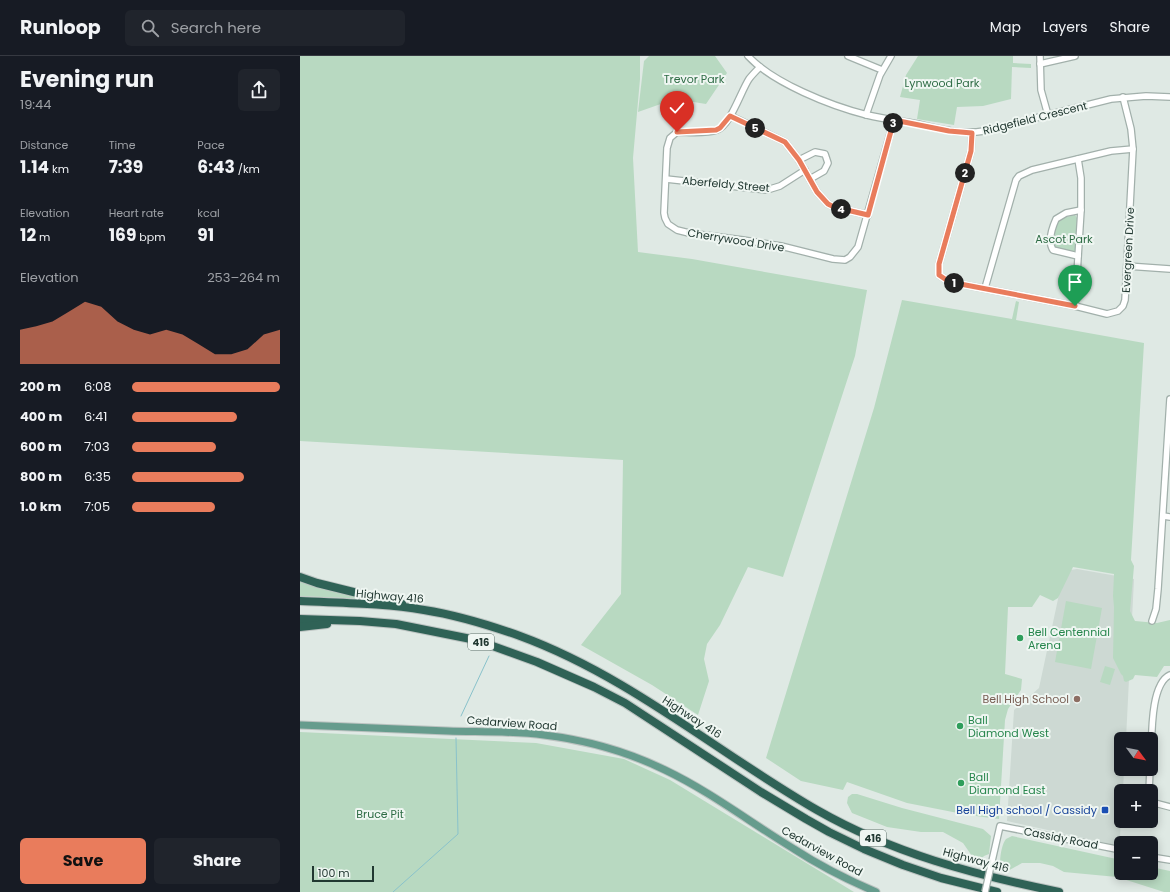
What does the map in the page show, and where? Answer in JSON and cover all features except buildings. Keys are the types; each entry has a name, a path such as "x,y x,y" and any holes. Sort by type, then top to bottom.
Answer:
{"highway":[{"path":"300,577 317,583 424,610"},
{"name":"Highway 416","path":"300,601 364,604 424,610 459,618 520,636 554,650 591,668 637,694 750,768 818,810 870,836 913,854 967,871 1059,892"},
{"name":"416","path":"300,619 396,624 476,640 537,662 594,687 625,703 806,819 864,849 903,865 941,878 997,892"},
{"path":"300,627 360,621"}],"main road":[{"name":"Cedarview Road","path":"300,725 503,732 544,735 584,742 610,749 637,758 689,782 817,863 876,892"}],"street":[{"name":"Ridgefield Crescent","path":"748,56 760,68 791,86 837,106 866,115 949,131 972,133 1123,97 1170,97"},
{"path":"848,56 882,70"},
{"path":"866,115 882,70 891,56"},
{"path":"1040,56 1041,90 1048,115"},
{"path":"1040,64 1075,56"},
{"name":"Cherrywood Drive","path":"760,68 750,79 730,116 720,128 716,130 677,132 670,138 667,148 665,218 672,228 689,233 781,246 833,259 845,260 850,257 858,247 894,120"},
{"name":"Evergreen Drive","path":"972,133 971,151 939,264 939,275 948,281 955,283 1075,306 1107,314 1118,311 1123,306 1125,300 1133,149 1131,129 1123,97"},
{"path":"730,116 785,142 799,160 817,192 828,204 834,207 868,215"},
{"path":"985,288 1016,180 1019,176 1032,170 1111,151 1133,149"},
{"path":"799,160 815,152 825,154 828,163 824,171 810,179"},
{"path":"1075,306 1081,210 1081,178 1078,159"},
{"name":"Aberfeldy Street","path":"666,179 768,190 780,186 805,170"},
{"path":"1078,256 1053,250 1050,246 1050,242 1056,219 1066,213 1081,210"},
{"path":"1126,266 1170,269"},
{"path":"1152,621 1156,609 1158,589 1170,400"},
{"path":"1163,516 1170,517"},
{"path":"1153,732 1155,699 1161,684 1170,675"},
{"path":"1158,804 1170,807"},
{"name":"Cassidy Road","path":"985,892 1000,826 1114,849"},
{"path":"1158,857 1170,860"}],"shaded area":[{"name":"Bell High School","path":"1077,569 1134,579 1126,732 1114,732 1114,776 1124,776 1123,784 1114,784 1114,828 1120,828 1120,836 1114,836 1114,845 1007,821 1014,710 1039,688 1064,571"}],"green space":[{"path":"300,56 640,56 640,79 633,158 638,252 692,259 867,290 855,356 783,577 748,567 720,625 707,644 704,659 709,681 698,715 652,685 581,645 621,594 623,460 300,441"},
{"name":"Trevor Park","path":"649,56 715,56 727,73 706,104 675,99 638,112 644,61"},
{"name":"Lynwood Park","path":"918,56 1013,56 1013,63 1031,64 1031,68 1012,67 1011,99 983,106 957,107 954,125 917,119 920,100 900,97 906,75"},
{"name":"Ascot Park","path":"1075,215 1077,218 1075,252 1056,249 1052,245 1057,222 1059,219"},
{"path":"902,300 1012,319 1016,301 1019,302 1016,320 1144,343 1131,560 1134,566 1130,611 1135,621 1157,623 1170,620 1170,666 1164,666 1157,677 1135,675 1133,679 1126,682 1124,681 1123,676 1113,658 1114,574 1073,567 1058,598 1053,601 1040,595 1032,607 1008,607 1005,674 1022,679 1021,690 1008,709 1005,720 999,819 968,815 907,803 847,782 843,790 801,781 766,758 874,408"},
{"path":"300,579 370,599 300,596"},
{"path":"1066,601 1102,608 1091,669 1055,662"},
{"path":"1105,666 1115,669 1110,685 1100,682"},
{"name":"Bruce Pit","path":"300,732 536,743 624,759 670,780 854,892 300,892"},
{"path":"852,794 857,794 902,808 983,829 991,836 989,854 980,860 972,856 963,843 943,832 921,832 887,827 852,813 847,803 848,797"},
{"path":"1012,836 1114,858 1114,877 1064,872 1053,866 1040,863 1022,863 1006,872 1002,871 1000,860 1006,839"},
{"path":"1158,868 1170,871 1170,892 1164,892 1126,880 1158,880"}],"waterway":[{"path":"461,716 489,656"},
{"path":"393,892 458,834 456,738"}],"place":[{"name":"Bell Centennial Arena","path":"1020,638"},
{"name":"Bell High School","path":"1077,699"},
{"name":"Ball Diamond West","path":"960,726"},
{"name":"Ball Diamond East","path":"961,783"},
{"name":"Bell High school / Cassidy","path":"1105,810"}],"route":[{"path":"677,132 704,132 716,130 720,128 730,116 785,142 799,160 817,192 828,204 834,207 868,215 894,120 949,131 972,133 971,151 939,264 939,275 948,281 955,283 1075,306"}]}
